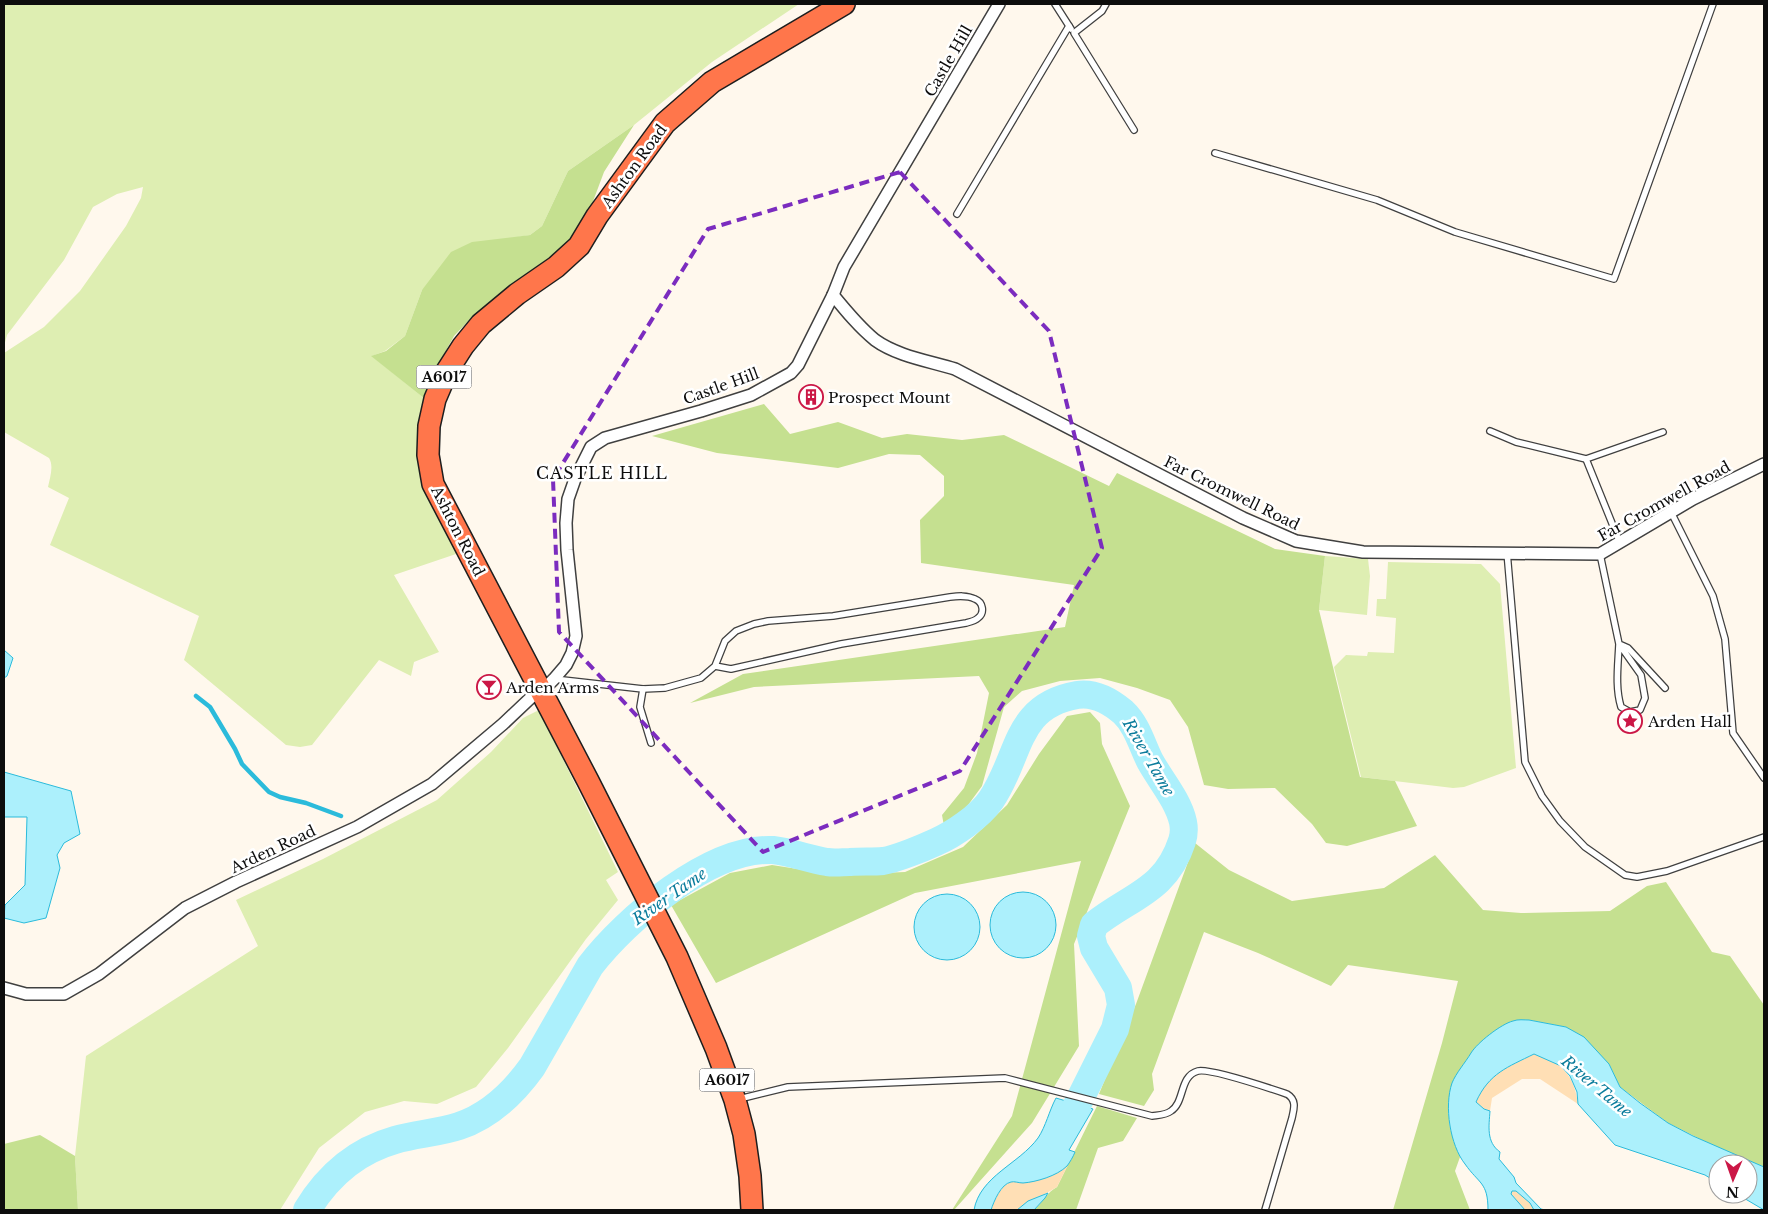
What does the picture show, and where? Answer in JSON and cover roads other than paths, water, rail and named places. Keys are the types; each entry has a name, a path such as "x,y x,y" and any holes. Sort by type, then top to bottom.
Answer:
{"highway":[{"name":"Ashton Road","path":"735,1100 677,957 637,880 547,684 433,484 428,455 429,426 435,399 447,372 463,346 481,324 518,294 556,268 579,246 597,216 665,123 712,82 844,4"},
{"name":"A6017","path":"735,1100 744,1134 750,1176 752,1210"}],"street":[{"name":"Castle Hill","path":"547,684 566,665 572,653 576,636 566,523 568,499 575,479 591,447 605,438 751,395 790,373 805,354 844,267 999,4"},
{"name":"Far Cromwell Road","path":"833,295 855,322 877,341 904,354 954,368 1243,518 1296,541 1363,552 1600,554 1693,499 1764,464"},
{"name":"Arden Road","path":"4,988 26,994 64,994 99,974 185,908 236,882 357,827 432,784 547,684"}],"lane":[{"path":"1055,4 1134,130"},
{"path":"1074,33 1102,11 1106,4"},
{"path":"1215,152 1377,200 1455,232 1614,279 1713,4"},
{"path":"957,214 1069,26"},
{"path":"1490,432 1516,442 1586,459 1663,432"},
{"path":"1586,459 1620,543"},
{"path":"1671,512 1712,596 1725,639 1733,733 1764,778"},
{"path":"1507,552 1525,762 1542,796 1560,822 1585,847 1625,874 1637,877 1667,871 1764,837"},
{"path":"1600,554 1620,644 1617,696 1621,707 1630,712 1640,710 1645,698 1641,675 1620,644"},
{"path":"547,684 643,689 665,688 701,678 715,666 725,640 736,631 754,624 768,621 833,616 964,596 976,599 982,604 983,608 982,614 977,619 966,623 841,644 731,669 715,666"},
{"path":"1620,644 1628,648 1665,688"},
{"path":"643,689 640,707 651,744"},
{"path":"735,1100 788,1087 1005,1078 1152,1116 1172,1111 1176,1107 1187,1079 1196,1071 1203,1070 1291,1096 1295,1103 1265,1210"}],"water":[{"path":"4,650 13,658 7,676 4,678"},
{"path":"4,772 71,791 80,834 64,843 57,855 60,868 46,918 24,923 4,918 5,905 25,885 27,817 4,817"},
{"path":"1023,892 1035,895 1046,902 1053,913 1056,925 1053,937 1046,948 1035,955 1023,958 1011,955 1000,948 993,937 990,925 993,913 1000,902 1011,895"},
{"path":"947,894 960,897 970,904 977,914 980,927 977,940 970,950 960,957 947,960 934,957 924,950 917,940 914,927 917,914 924,904 934,897"},
{"path":"1517,1020 1529,1020 1566,1027 1584,1037 1609,1064 1620,1087 1640,1103 1668,1123 1734,1154 1708,1154 1708,1177 1615,1145 1578,1104 1577,1092 1570,1076 1561,1066 1534,1054 1493,1077 1476,1102 1484,1109 1490,1111 1490,1139 1500,1152 1499,1159 1514,1177 1516,1183 1541,1209 1545,1210 1534,1210 1530,1203 1516,1191 1512,1191 1511,1194 1525,1210 1488,1210 1488,1201 1484,1188 1460,1156 1452,1136 1449,1114 1450,1092 1458,1072 1474,1049 1496,1030"},
{"path":"1056,1098 1093,1109 1069,1150 1075,1152 1067,1166 1058,1173 1040,1180 1007,1183 998,1193 991,1210 974,1210 978,1198 992,1179 1038,1138"},
{"path":"1758,1164 1764,1167 1764,1210 1754,1204 1758,1204"},
{"path":"1048,1193 1034,1210 1017,1210 1028,1201"}],"waterway":[{"name":"River Tame","path":"307,1210 333,1176 355,1158 395,1140 459,1126 491,1110 509,1094 532,1067 590,966 625,928 671,889 723,860 749,852 773,850 830,862 879,861 902,856 936,842 966,824 980,813 991,800 1030,721 1041,710 1056,701 1084,694 1096,696 1107,701 1128,717 1136,729 1150,761 1181,814 1184,831 1175,858 1157,882 1094,925 1091,936 1094,948 1118,988 1121,1005 1115,1029 1059,1137"},
{"path":"196,696 210,707 242,764 269,792 341,816"}],"place":[{"name":"Prospect Mount","path":"811,397"},
{"name":"Arden Arms","path":"489,687"},
{"name":"Arden Hall","path":"1630,721"}],"district":[{"name":"CASTLE HILL","path":"602,473"}]}
